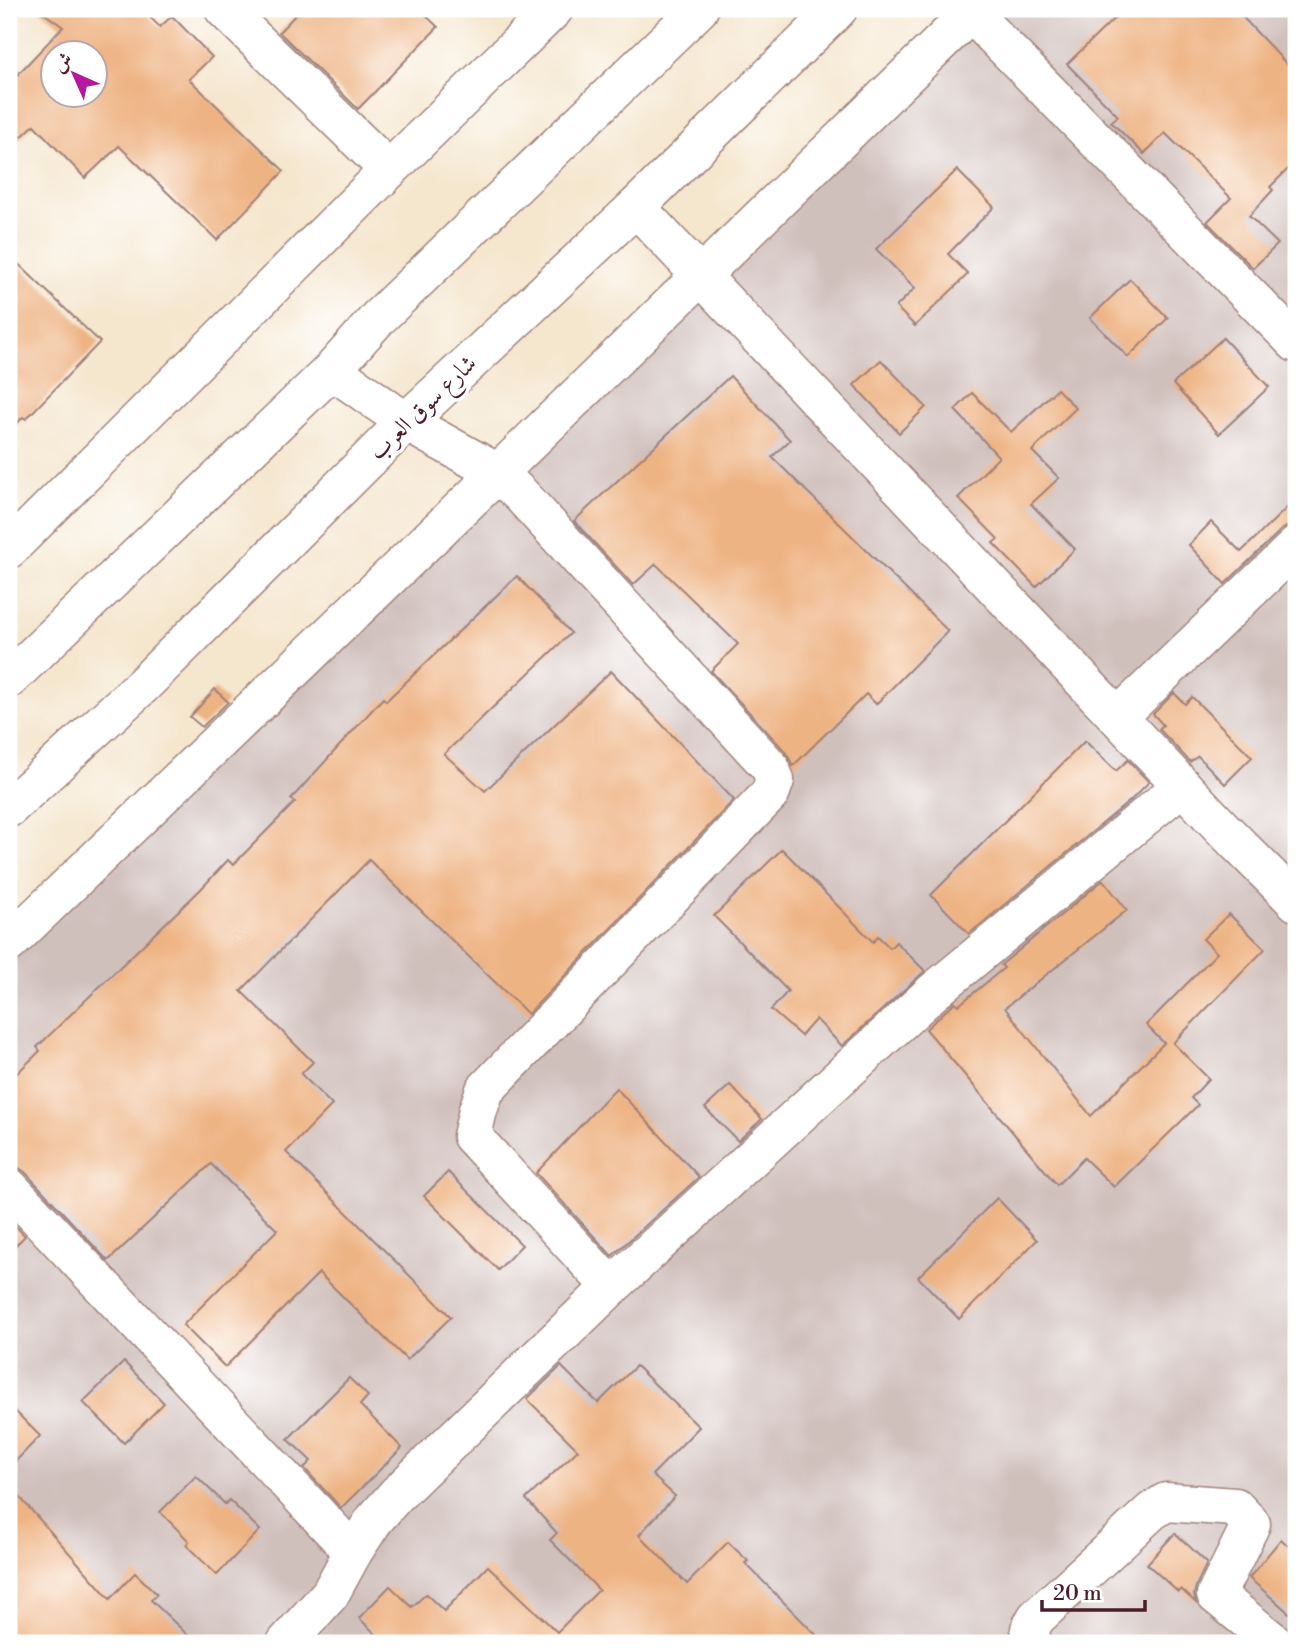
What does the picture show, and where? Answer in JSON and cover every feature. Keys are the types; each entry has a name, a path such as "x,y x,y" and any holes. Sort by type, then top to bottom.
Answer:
{"street":[{"path":"9,549 554,9"},
{"path":"9,679 332,370 378,318 699,9"},
{"name":"شارع سوق العرب","path":"9,808 144,684 406,422 636,207 838,9"},
{"path":"9,943 498,474 973,11 1296,343"},
{"path":"244,15 389,170"},
{"path":"636,207 1182,786 1296,902"},
{"path":"332,370 406,422 498,474 530,505 769,767 775,780 770,794 485,1090 478,1110 472,1136 611,1287"},
{"path":"1118,717 1296,546"},
{"path":"286,1643 330,1594 374,1520 397,1494 611,1287 932,993 1182,786"},
{"path":"9,1187 353,1552"},
{"path":"1034,1643 1031,1641 1030,1629 1036,1618 1152,1511 1166,1502 1235,1507 1251,1524 1216,1595 1275,1643"}],"shaded area":[{"path":"975,9 1296,9 1296,1643 9,1643 9,943"}],"building":[{"path":"38,9 141,9 160,27 172,16 212,57 189,79 284,171 217,240 119,146 85,178 34,125 9,149 9,87 38,53 38,108 108,108 108,38 52,38 63,27"},
{"path":"301,9 419,9 438,27 358,109 279,32"},
{"path":"1124,9 1235,9 1296,74 1296,161 1270,187 1273,190 1249,216 1278,244 1253,268 1207,222 1231,198 1165,133 1144,154 1111,122 1118,116 1067,64"},
{"path":"957,170 994,207 948,254 968,274 915,326 896,307 915,288 876,249"},
{"path":"9,255 100,342 26,419 23,417 9,432"},
{"path":"1130,279 1168,318 1128,357 1090,318"},
{"path":"1223,338 1269,387 1219,434 1173,384"},
{"path":"881,360 926,407 899,433 854,385"},
{"path":"730,376 790,440 772,457 948,631 876,704 866,694 793,766 786,752 711,671 738,644 656,564 633,585 574,521"},
{"path":"1057,389 1076,408 1032,451 1059,478 1031,504 1075,549 1036,587 993,543 998,539 958,498 999,457 955,410 972,393 1011,432"},
{"path":"1296,499 1296,525 1281,530 1225,584 1189,545 1211,522 1241,552"},
{"path":"517,576 571,633 444,754 485,791 611,671 734,800 528,1014 369,860 241,991 313,1062 301,1074 332,1105 286,1152 451,1317 407,1360 319,1273 225,1367 183,1325 277,1230 211,1164 108,1261 25,1172 16,1166 9,1166 9,1081 40,1051 37,1047 228,860 233,865 295,802 291,799 383,698 386,701"},
{"path":"215,689 228,702 202,727 190,717"},
{"path":"1174,693 1185,704 1192,697 1252,757 1225,784 1198,756 1190,762 1159,729 1163,725 1153,714"},
{"path":"1085,741 1116,771 1128,760 1149,782 1131,800 969,934 931,895"},
{"path":"782,849 873,942 878,936 890,948 896,942 925,971 842,1046 816,1019 801,1036 771,1010 788,991 714,916"},
{"path":"1103,880 1127,910 1005,1008 1091,1116 1164,1043 1146,1025 1217,953 1203,939 1229,914 1265,949 1173,1043 1209,1079 1191,1098 1198,1105 1114,1187 1084,1158 1057,1185 926,1029 955,1002 959,1005 1004,968 1001,965"},
{"path":"730,1085 762,1119 738,1141 705,1108"},
{"path":"616,1088 699,1177 612,1256 536,1173"},
{"path":"448,1172 522,1245 498,1270 424,1196"},
{"path":"997,1198 1037,1240 959,1319 918,1277"},
{"path":"9,1219 25,1236 9,1252"},
{"path":"124,1362 164,1403 124,1443 83,1402"},
{"path":"561,1366 598,1403 636,1366 699,1427 652,1475 675,1496 639,1535 687,1584 728,1542 748,1561 745,1563 824,1643 385,1643 359,1618 390,1586 412,1607 426,1594 444,1611 488,1566 557,1632 599,1590 550,1540 557,1533 526,1499 578,1450 527,1399"},
{"path":"349,1378 368,1396 360,1405 402,1448 341,1508 304,1468 311,1461 288,1439"},
{"path":"9,1405 40,1436 9,1468"},
{"path":"196,1476 225,1504 229,1500 260,1530 217,1575 186,1545 189,1541 160,1512"},
{"path":"9,1485 110,1599 135,1573 157,1594 151,1600 196,1643 9,1643"},
{"path":"1175,1533 1207,1563 1196,1586 1196,1603 1181,1589 1178,1592 1147,1564"},
{"path":"1281,1539 1296,1553 1296,1619 1249,1578"}]}
